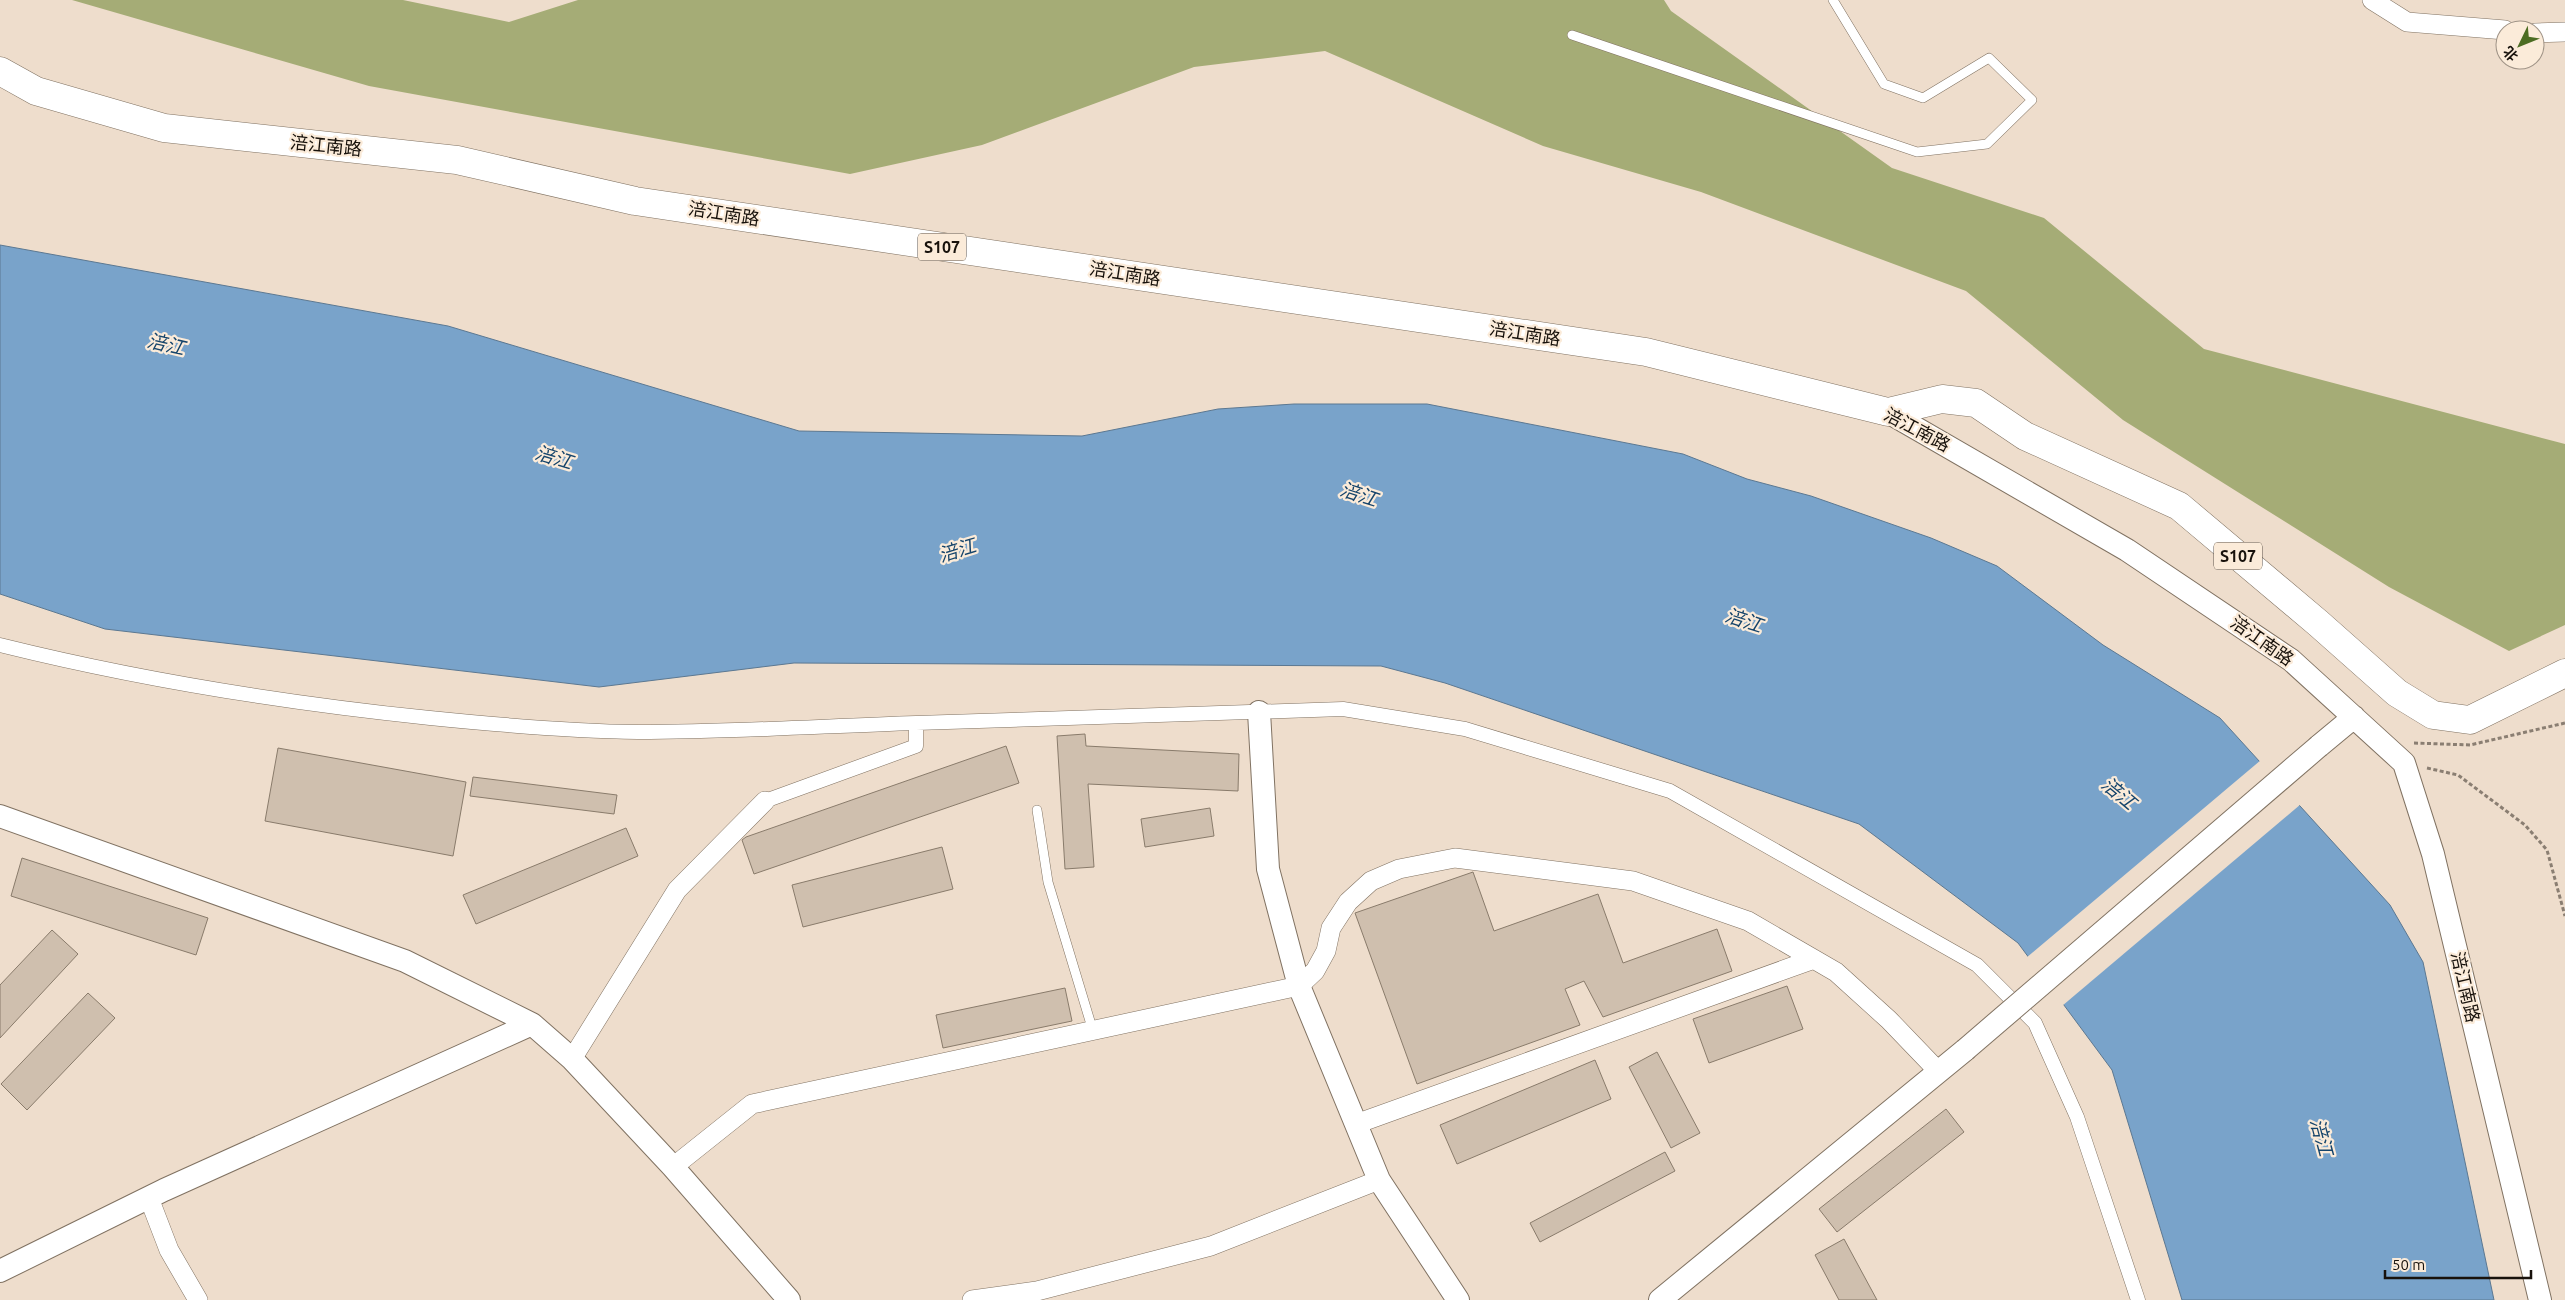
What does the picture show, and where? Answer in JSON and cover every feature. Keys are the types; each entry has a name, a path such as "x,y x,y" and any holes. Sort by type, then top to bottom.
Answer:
{"main road":[{"name":"涪江南路","path":"0,71 36,91 164,128 457,160 635,201 1646,352 1888,412"},
{"name":"S107","path":"1888,412 1942,398 1976,403 2025,436 2179,506 2318,623 2397,693 2433,715 2470,720 2565,673"}],"street":[{"path":"2372,0 2407,22 2495,29"},
{"path":"2545,33 2565,32"},
{"name":"涪江南路","path":"1888,412 2127,550 2291,660 2404,763 2433,854 2540,1300"},
{"path":"0,645 132,674 224,691 324,706 472,722 638,732 1343,709 1465,729 1670,791 1977,965 2036,1023 2077,1117 2138,1300"},
{"path":"1258,712 1268,869 1299,986 1379,1180 1458,1300"},
{"path":"1660,1300 1965,1050 2354,716"},
{"path":"572,1059 677,890 765,801 916,746 916,723"},
{"path":"0,816 405,961 532,1024 572,1059 674,1168 789,1300"},
{"path":"674,1168 752,1104 1299,986 1315,971 1326,951 1332,928 1348,902 1371,881 1400,869 1455,858 1633,881 1748,921 1836,972 1876,1008 1938,1071"},
{"path":"1356,1124 1814,959"},
{"path":"0,1271 148,1198 532,1024"},
{"path":"972,1300 1037,1291 1211,1246 1379,1180"},
{"path":"148,1198 169,1250 198,1300"}],"lane":[{"path":"1572,35 1917,152 1987,144 2032,100 1989,58 1923,98 1884,84 1833,0"},
{"path":"1037,810 1048,882 1093,1031"}],"path":[{"path":"2404,763 2458,776 2525,825 2547,850 2565,916"}],"green space":[{"path":"72,0 403,0 509,22 578,0 1664,0 1671,11 1892,168 2044,218 2204,349 2565,444 2565,625 2509,651 2389,587 2123,420 1966,291 1701,192 1543,146 1325,51 1194,67 982,145 850,174 369,86"}],"water":[{"name":"涪江","path":"0,245 448,326 799,431 1082,436 1218,409 1294,404 1427,404 1683,454 1747,479 1811,496 1931,538 1997,566 2103,645 2220,718 2390,905 2423,962 2494,1300 2182,1300 2112,1070 2018,943 1859,824 1445,683 1381,666 794,663 599,687 105,629 0,594"}],"pier":[{"path":"2261,760 2301,804 2062,1006 2026,958"}],"building":[{"path":"1085,734 1086,746 1239,754 1238,791 1088,784 1094,867 1065,869 1057,736"},
{"path":"1006,746 1019,783 754,874 742,840 746,837"},
{"path":"278,748 466,782 453,856 265,821"},
{"path":"473,777 617,795 614,814 470,796"},
{"path":"1210,808 1214,836 1145,847 1141,819"},
{"path":"626,828 638,856 476,924 463,895"},
{"path":"942,847 953,889 803,927 792,885"},
{"path":"22,858 208,918 196,955 11,896"},
{"path":"1473,872 1494,931 1598,894 1623,963 1717,929 1732,971 1603,1017 1584,981 1565,989 1580,1025 1417,1084 1355,913"},
{"path":"52,930 78,954 0,1038 0,985"},
{"path":"1787,986 1803,1029 1709,1063 1693,1019"},
{"path":"1065,988 1072,1021 943,1048 936,1015"},
{"path":"88,993 115,1018 27,1110 1,1084"},
{"path":"1657,1052 1700,1133 1671,1148 1629,1067"},
{"path":"1595,1060 1611,1099 1457,1164 1440,1125"},
{"path":"1946,1109 1964,1132 1837,1232 1819,1209"},
{"path":"1665,1152 1675,1171 1540,1242 1530,1223"},
{"path":"1844,1239 1877,1300 1839,1300 1815,1255"}]}
